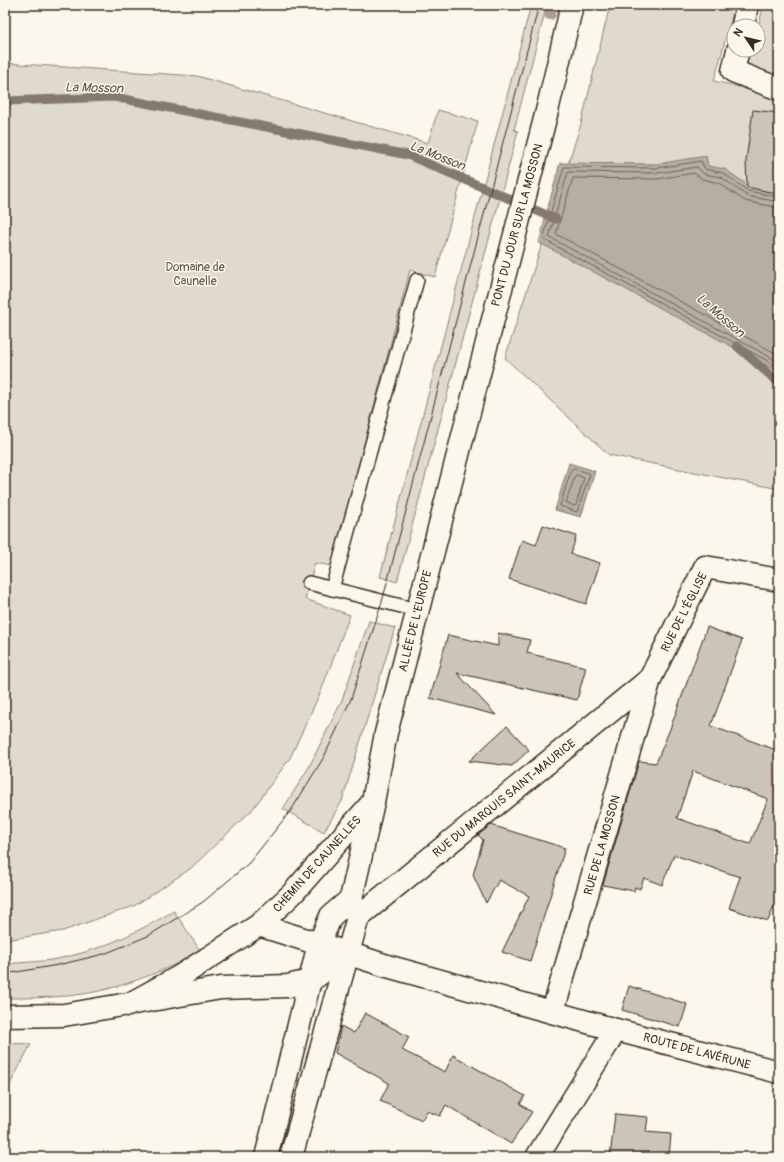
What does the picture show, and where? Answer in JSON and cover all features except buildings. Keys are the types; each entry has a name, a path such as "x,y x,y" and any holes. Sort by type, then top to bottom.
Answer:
{"street":[{"name":"PONT DU JOUR SUR LA MOSSON","path":"486,344 548,107 572,5"},
{"path":"745,18 747,5"},
{"path":"736,58 733,71 779,90"},
{"name":"ALLÉE DE L'EUROPE","path":"291,1157 350,952 355,908 386,732 486,344"},
{"name":"RUE DE L'ÉGLISE","path":"650,679 705,567 779,580"},
{"name":"RUE DU MARQUIS SAINT-MAURICE","path":"355,908 650,679"},
{"name":"RUE DE LA MOSSON","path":"553,1011 650,679"},
{"name":"CHEMIN DE CAUNELLES","path":"128,1005 179,977 259,925 293,893 373,802"},
{"path":"266,1157 319,944 332,916 355,908"},
{"name":"CHEMIN DE CAUNELLES","path":"259,925 350,952 387,966 553,1011"},
{"path":"310,981 350,952"},
{"name":"CHEMIN DE CAUNELLES","path":"5,1016 64,1016 221,988 288,986 310,981"},
{"name":"ROUTE DE LAVÉRUNE","path":"553,1011 616,1030 779,1072"},
{"path":"536,1157 616,1030"}],"lane":[{"path":"332,589 417,280"},
{"path":"309,583 417,610"}],"green space":[{"path":"531,5 547,5 514,130 518,131 397,582 380,577"},
{"path":"610,5 735,5 731,18 726,18 726,38 714,81 739,87 748,58 766,58 766,18 760,18 764,5 779,5 779,489 609,455 505,358 581,124"},
{"name":"Domaine de Caunelle","path":"5,63 197,76 428,143 438,110 478,121 435,277 410,270 332,566 315,563 305,599 350,615 321,691 290,758 252,810 190,869 134,906 63,931 5,940"},
{"path":"369,621 395,628 342,801 324,832 283,809 309,767 342,700"},
{"path":"174,911 201,952 153,974 119,986 85,994 59,997 5,998 5,964 59,959 80,954 135,932"},
{"path":"5,1043 31,1044 5,1094"}],"water":[{"path":"706,156 708,166 725,169 750,187 779,194 779,372 538,242 560,163 657,164"},
{"path":"569,463 595,471 581,517 555,510"}],"pier":[{"path":"559,162 538,244 536,242"}],"waterway":[{"name":"La Mosson","path":"5,101 114,97 408,155 556,219"},
{"name":"La Mosson","path":"737,346 779,383"}],"tram line":[{"path":"5,974 58,965 104,954 148,936 203,902 249,863 292,809 324,757 351,699 382,602 539,5"}]}
